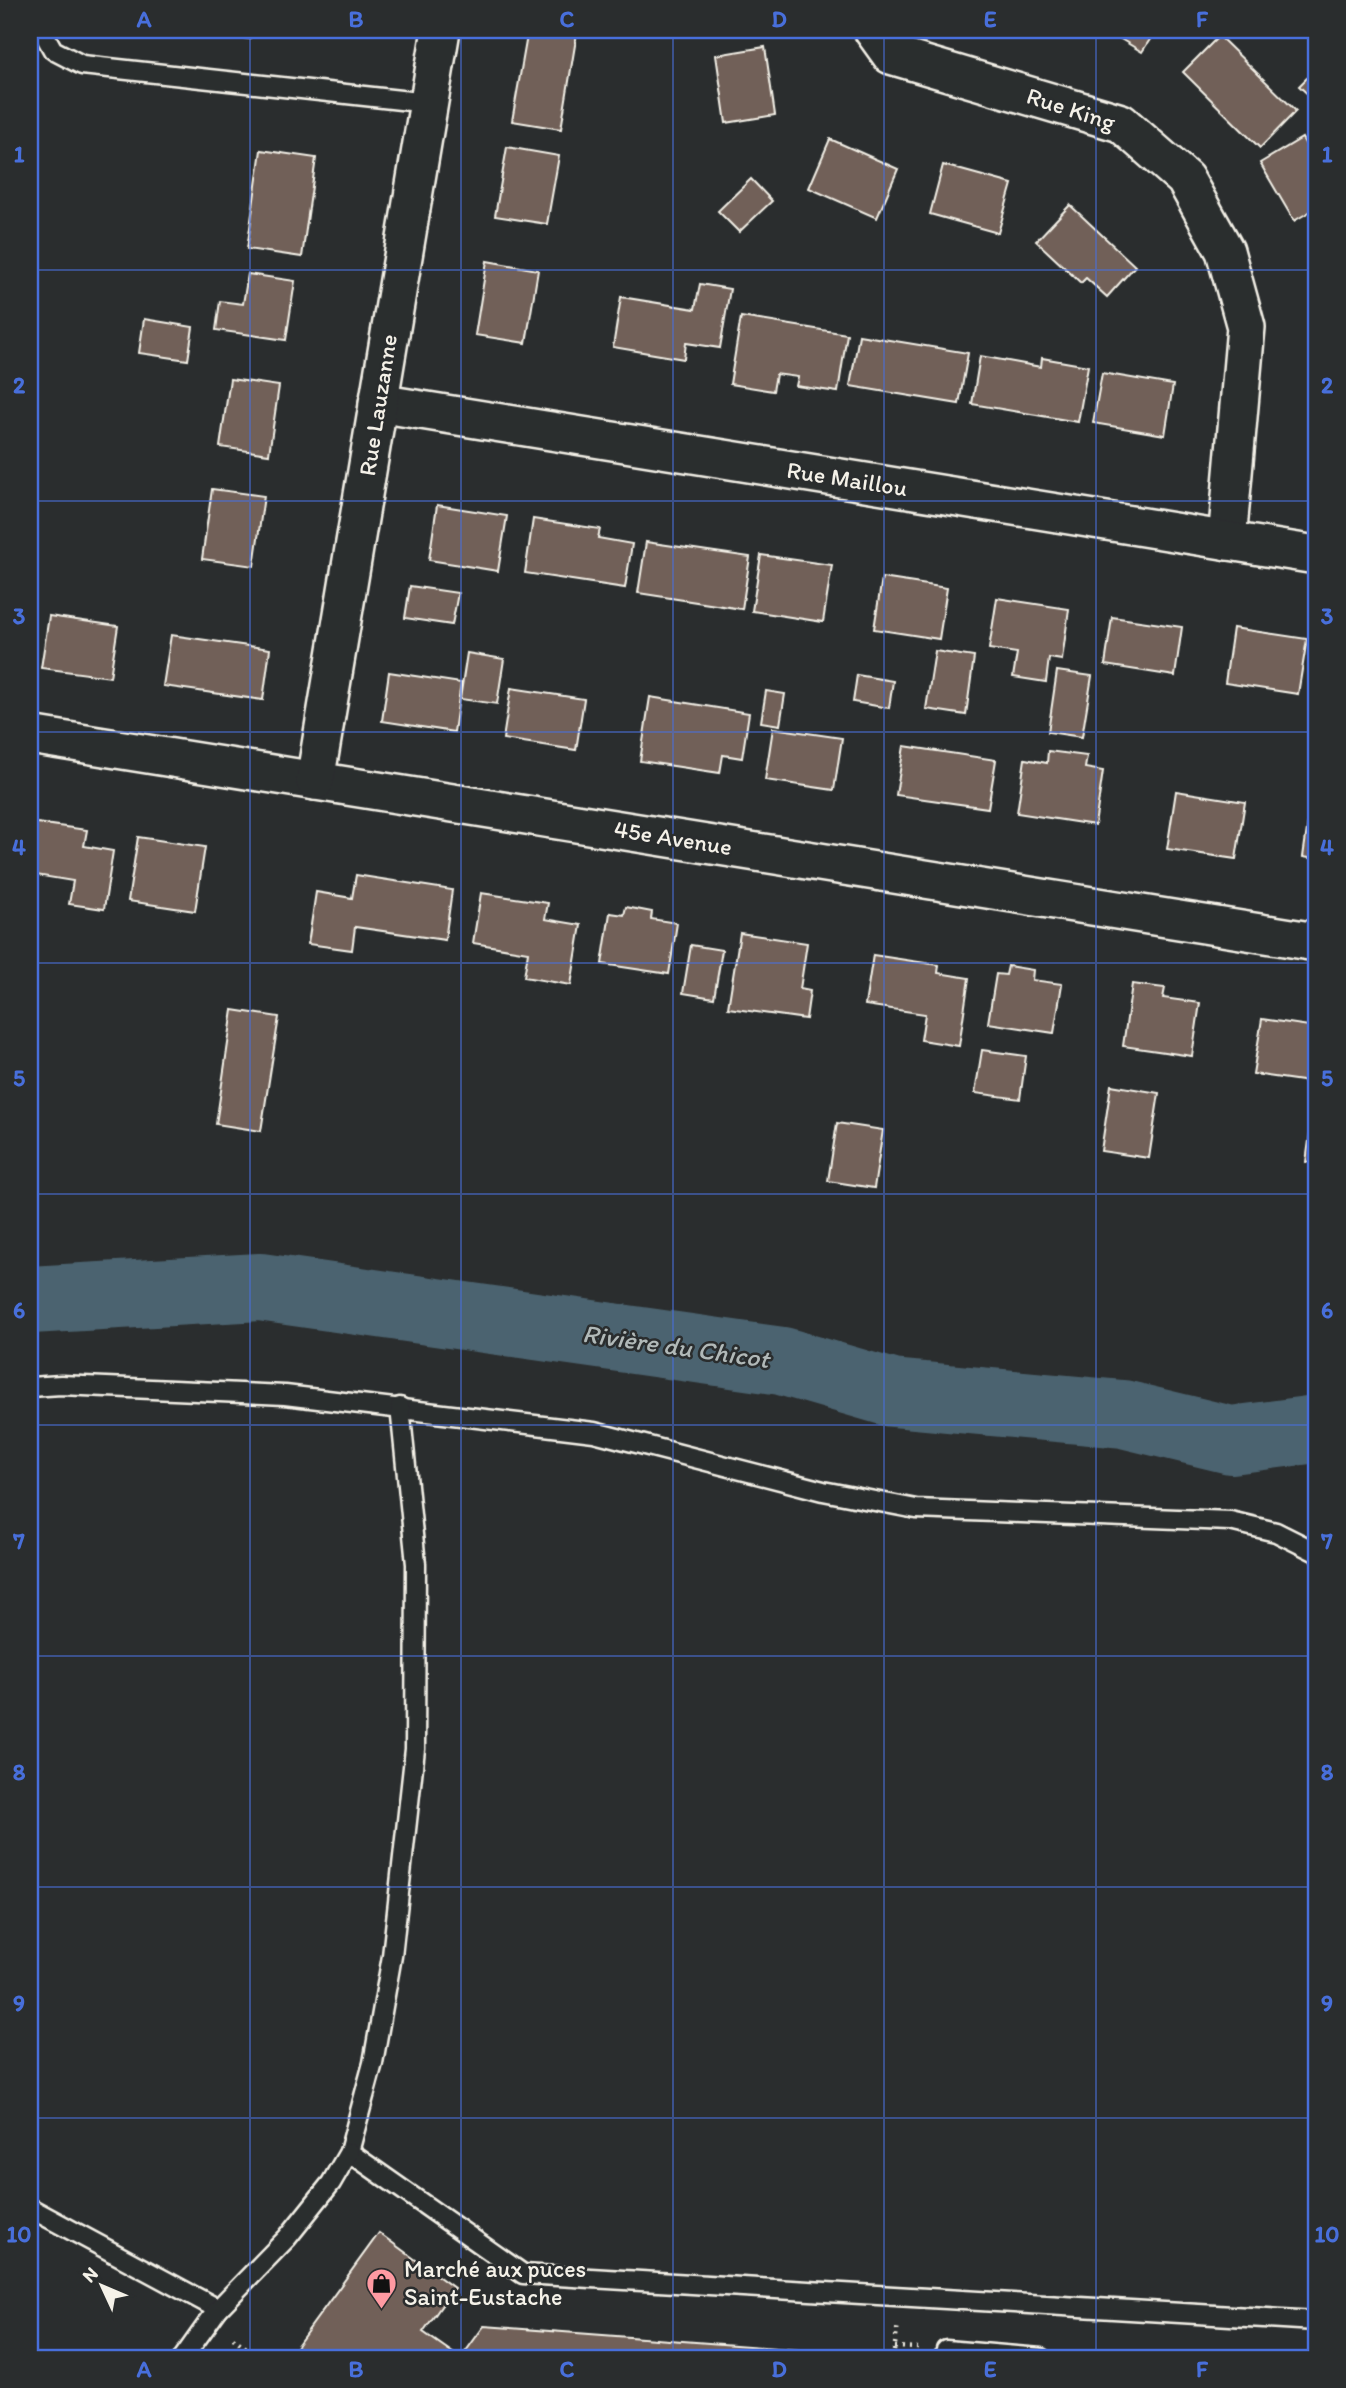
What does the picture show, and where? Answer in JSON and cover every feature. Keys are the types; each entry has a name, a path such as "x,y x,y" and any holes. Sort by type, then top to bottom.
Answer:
{"street":[{"name":"Rue Lauzanne","path":"315,781 441,30"},
{"name":"Rue King","path":"873,30 891,55 1121,123 1185,179 1226,251 1246,327 1227,541"},
{"name":"Rue Maillou","path":"378,403 1316,555"},
{"name":"45e Avenue","path":"30,735 1316,942"}],"lane":[{"path":"42,30 53,50 82,65 428,103"},
{"path":"30,1387 61,1385 285,1395 400,1407 594,1432 823,1492 916,1509 1230,1521 1276,1532 1316,1552"},
{"path":"183,2358 218,2309 287,2238 331,2183 349,2152 373,2063 392,1956 415,1749 416,1564 400,1407"},
{"path":"349,2152 523,2274 1316,2321"},
{"path":"30,2208 218,2309"},
{"path":"945,2358 946,2350 1041,2358"}],"path":[{"path":"893,2358 895,2347"}],"building":[{"path":"191,30 251,30 250,39"},
{"path":"528,30 577,33 561,129 512,121"},
{"path":"1106,30 1156,30 1142,52"},
{"path":"1219,36 1296,111 1260,148 1183,72"},
{"path":"765,47 775,115 726,123 716,55"},
{"path":"1316,69 1316,102 1299,86"},
{"path":"1302,138 1316,162 1316,208 1294,221 1260,163"},
{"path":"830,139 898,169 877,218 809,188"},
{"path":"507,147 559,156 547,224 495,216"},
{"path":"261,150 316,158 302,257 247,249"},
{"path":"943,165 1012,184 998,233 930,214"},
{"path":"751,179 772,201 739,232 718,211"},
{"path":"1070,205 1135,266 1107,297 1086,278 1081,283 1036,241"},
{"path":"487,261 538,270 526,343 475,335"},
{"path":"248,274 295,281 286,340 216,330 220,301 243,304"},
{"path":"700,284 730,289 720,348 686,343 684,359 613,347 621,297 695,309"},
{"path":"741,317 847,334 838,392 796,386 798,377 776,374 773,391 730,384"},
{"path":"144,319 193,327 188,360 139,353"},
{"path":"859,335 968,353 959,404 850,386"},
{"path":"980,356 1041,367 1042,358 1088,366 1078,422 972,404"},
{"path":"1102,373 1173,385 1165,435 1093,423"},
{"path":"230,379 279,386 269,454 220,447"},
{"path":"212,489 264,496 254,566 202,559"},
{"path":"437,505 507,516 498,571 429,560"},
{"path":"533,519 600,529 598,538 632,544 625,588 525,573"},
{"path":"646,542 750,557 742,609 638,593"},
{"path":"761,555 832,565 823,622 752,611"},
{"path":"882,578 947,588 939,639 874,629"},
{"path":"410,586 458,593 452,625 405,618"},
{"path":"997,598 1069,609 1062,660 1049,658 1046,682 1013,677 1017,653 989,649"},
{"path":"49,616 118,626 110,677 41,668"},
{"path":"1112,617 1182,627 1175,676 1105,665"},
{"path":"1233,628 1307,639 1298,694 1225,683"},
{"path":"171,635 270,649 263,700 163,686"},
{"path":"935,651 974,657 966,715 926,709"},
{"path":"467,653 504,659 497,704 460,699"},
{"path":"1057,671 1092,676 1082,737 1048,732"},
{"path":"389,672 461,683 454,732 382,721"},
{"path":"857,675 893,681 889,708 853,702"},
{"path":"511,688 584,699 576,750 503,739"},
{"path":"766,691 785,694 780,725 761,722"},
{"path":"650,697 749,713 742,758 723,755 720,773 640,761"},
{"path":"773,728 842,738 834,790 765,780"},
{"path":"904,746 996,760 988,808 896,795"},
{"path":"1048,751 1087,756 1085,768 1103,771 1095,825 1017,813 1025,759 1047,763"},
{"path":"1313,787 1316,788 1316,859 1303,857"},
{"path":"1176,791 1245,802 1236,859 1167,849"},
{"path":"30,822 87,830 84,846 113,851 104,909 69,904 73,881 30,874"},
{"path":"138,837 205,847 195,911 128,901"},
{"path":"356,875 452,890 445,940 355,927 352,950 308,944 316,892 352,898"},
{"path":"481,893 548,903 545,919 581,925 571,985 524,977 528,952 473,943"},
{"path":"626,907 652,912 651,919 677,923 669,974 602,964 610,913 624,915"},
{"path":"740,933 807,943 800,989 810,991 806,1019 728,1008"},
{"path":"691,945 722,950 714,998 683,993"},
{"path":"873,955 939,965 938,973 969,978 959,1046 921,1040 925,1014 865,1005"},
{"path":"1008,966 1033,970 1032,980 1062,984 1054,1033 988,1023 996,974 1006,975"},
{"path":"1132,984 1165,988 1163,998 1200,1003 1192,1056 1123,1046"},
{"path":"233,1010 279,1017 261,1131 216,1124"},
{"path":"1262,1019 1316,1027 1316,1083 1253,1074"},
{"path":"982,1050 1026,1056 1020,1099 975,1093"},
{"path":"1111,1085 1159,1093 1149,1158 1101,1151"},
{"path":"1312,1119 1316,1119 1316,1164 1306,1162"},
{"path":"837,1123 883,1130 874,1188 828,1181"},
{"name":"Marché aux puces Saint-Eustache","path":"379,2233 454,2288 423,2332 460,2358 288,2358"},
{"name":"Marché aux puces Saint-Eustache","path":"484,2326 776,2348 884,2357 461,2358"}],"waterway":[{"name":"Rivière du Chicot","path":"30,1300 260,1287 782,1361 892,1393 1123,1414 1231,1440 1316,1429"}],"place":[{"name":"Marché aux puces Saint-Eustache","path":"381,2310"}]}
